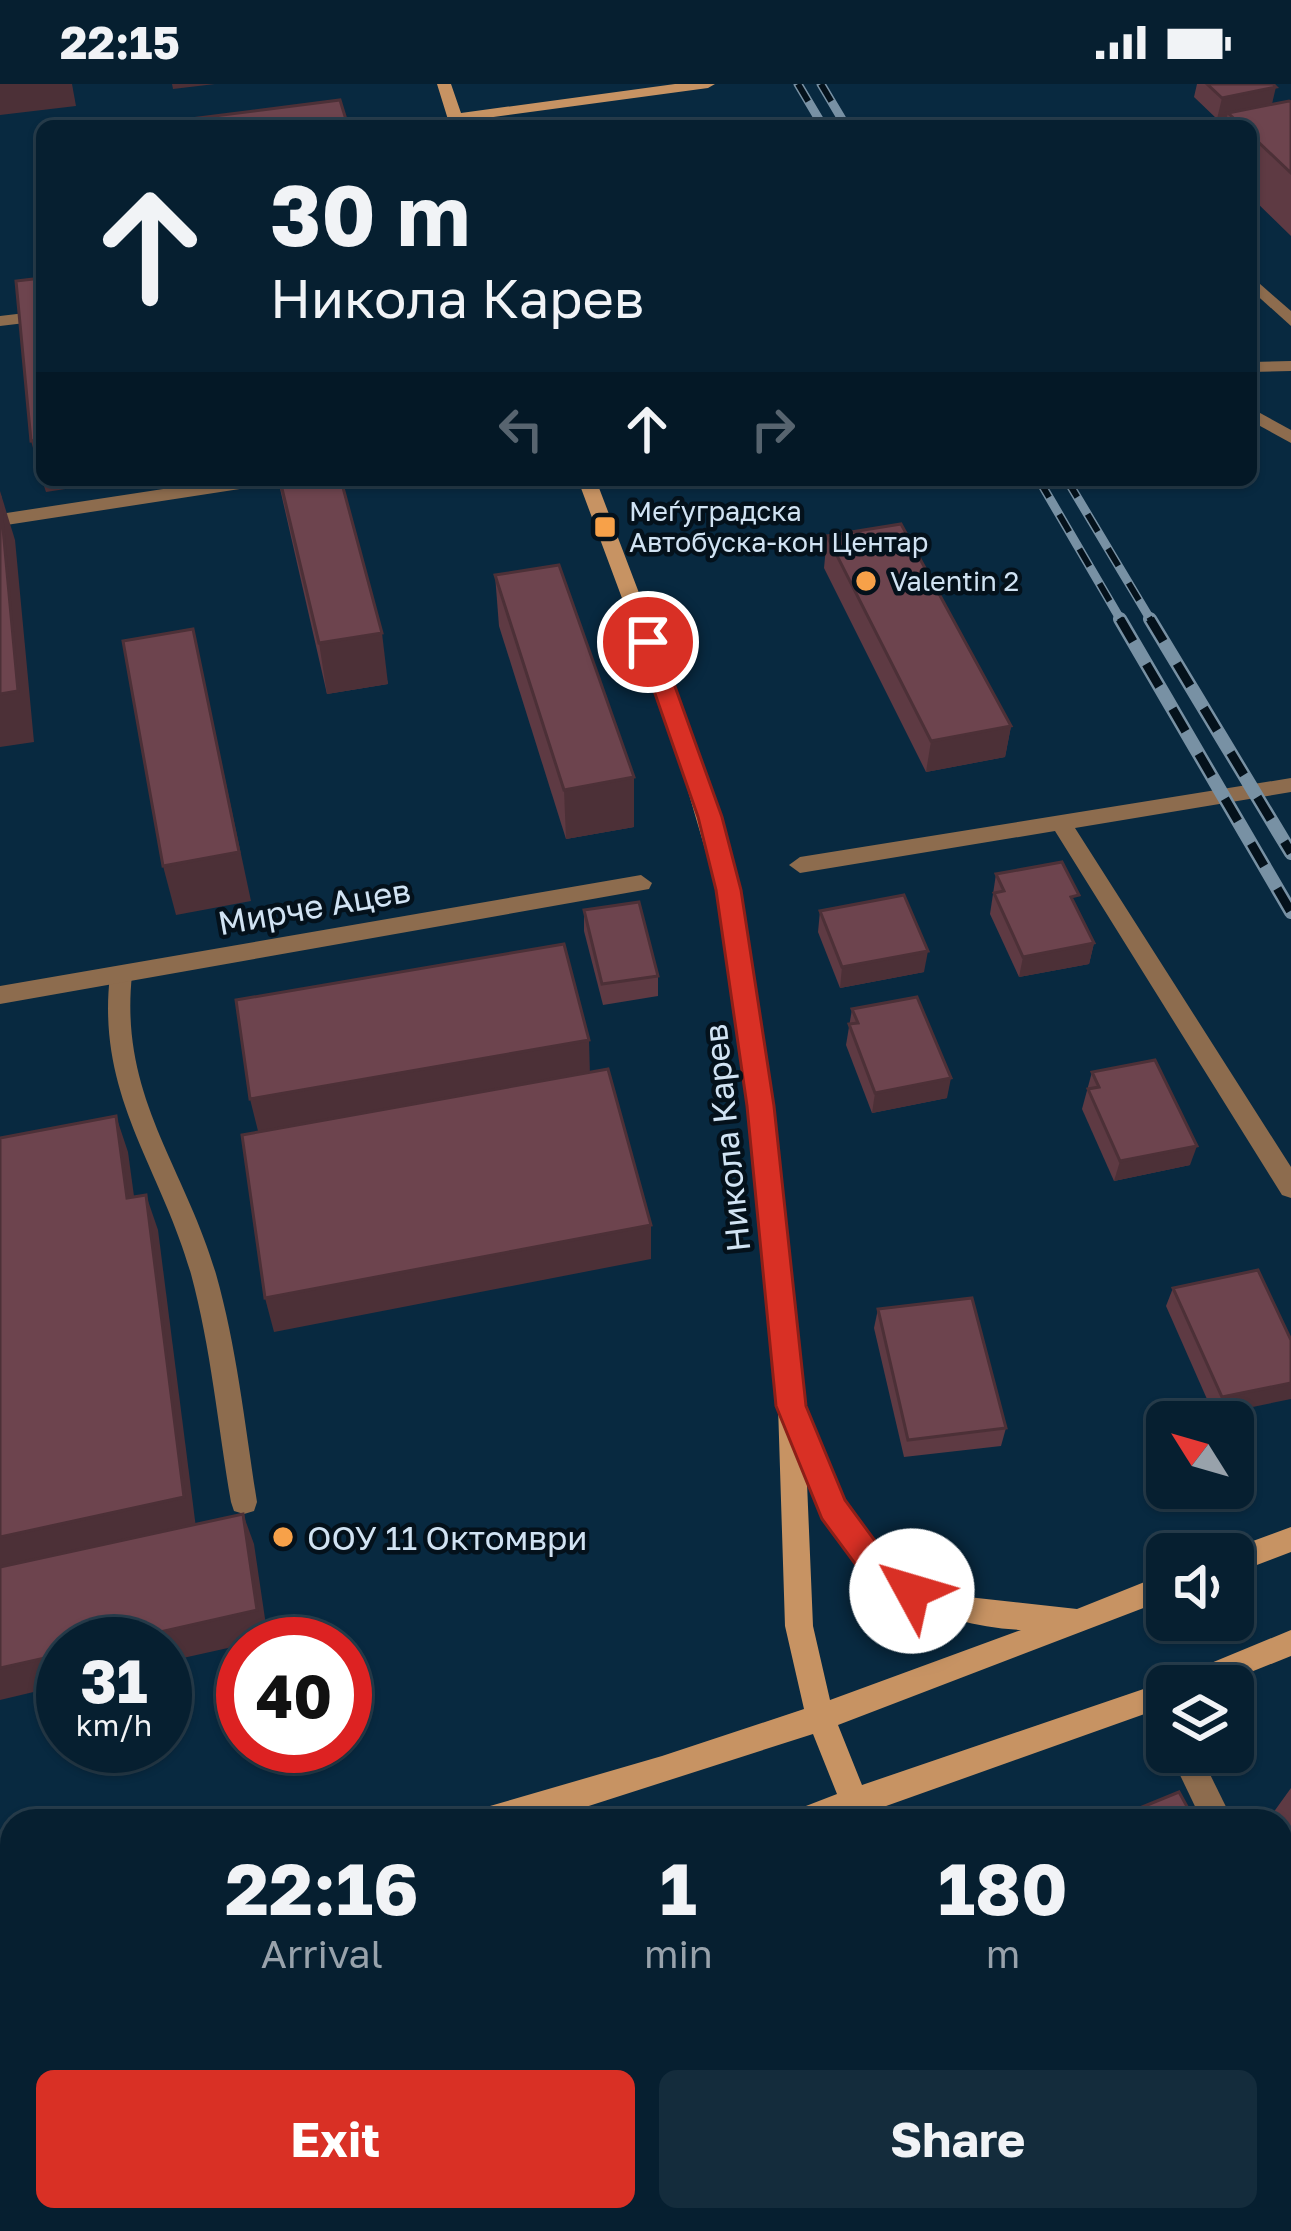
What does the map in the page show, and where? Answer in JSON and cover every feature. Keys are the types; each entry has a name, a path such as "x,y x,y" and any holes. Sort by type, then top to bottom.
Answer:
{"street":[{"path":"443,84 456,120"},
{"path":"464,120 708,84"},
{"path":"1248,120 1291,111"},
{"path":"1257,287 1291,321"},
{"path":"0,322 36,317"},
{"path":"1257,367 1291,366"},
{"path":"1257,417 1291,438"},
{"path":"0,520 220,486"},
{"name":"Никола Карев","path":"589,486 677,718 728,890 758,1082 791,1406 799,1626 820,1717 858,1809"},
{"path":"800,865 1291,785"},
{"path":"1063,824 1291,1188"},
{"name":"Мирче Ацев","path":"0,994 640,883"},
{"path":"122,975 117,1004 127,1082 140,1128 172,1187 203,1274 244,1502"},
{"path":"791,1406 833,1509 867,1555 912,1591 974,1613 1088,1618"},
{"path":"1254,1553 1291,1539"},
{"path":"535,1809 610,1789 820,1717 1146,1595"},
{"path":"1242,1665 1291,1643"},
{"path":"867,1809 1146,1707"},
{"path":"1194,1773 1212,1809"}],"building":[{"path":"1207,84 1273,84 1276,87 1222,98"},
{"path":"340,100 346,120 182,120"},
{"path":"1291,102 1291,173 1257,141 1257,120 1236,120 1228,113"},
{"path":"36,279 36,440 31,441 16,281"},
{"path":"281,486 343,486 382,633 319,643"},
{"path":"0,496 18,691 0,694"},
{"path":"901,524 1011,726 931,741 827,536"},
{"path":"559,565 634,777 564,790 495,575"},
{"path":"193,629 239,852 163,866 123,641"},
{"path":"1062,862 1079,895 1071,897 1094,943 1023,957 994,893 1004,891 996,874"},
{"path":"904,895 928,951 842,967 820,911"},
{"path":"639,902 658,976 602,984 584,910"},
{"path":"564,944 589,1040 250,1099 236,1000"},
{"path":"917,997 951,1078 875,1093 849,1024 858,1023 852,1009"},
{"path":"1155,1060 1197,1146 1120,1161 1088,1089 1099,1087 1092,1072"},
{"path":"608,1069 651,1225 265,1298 242,1135"},
{"path":"116,1116 127,1198 146,1195 184,1497 0,1537 0,1138"},
{"path":"1258,1270 1291,1340 1291,1383 1222,1397 1173,1288"},
{"path":"972,1298 1006,1428 908,1440 878,1309"},
{"path":"243,1514 257,1610 192,1625 192,1617 36,1617 36,1660 0,1668 0,1567"},
{"path":"1179,1792 1188,1809 1137,1809"}],"railway":[{"path":"798,84 819,120"},
{"path":"821,84 842,120"},
{"path":"1043,486 1122,622"},
{"path":"1071,486 1152,622"},
{"path":"1120,619 1291,912"},
{"path":"1150,619 1291,853"}],"place":[{"name":"Меѓуградска Автобуска-кон Центар","path":"605,527"},
{"name":"Valentin 2","path":"866,581"},
{"name":"ООУ 11 Октомври","path":"283,1537"}],"route":[{"path":"648,642 710,817 728,890 746,988 791,1406 809,1460 833,1509 867,1555 912,1591"}]}
